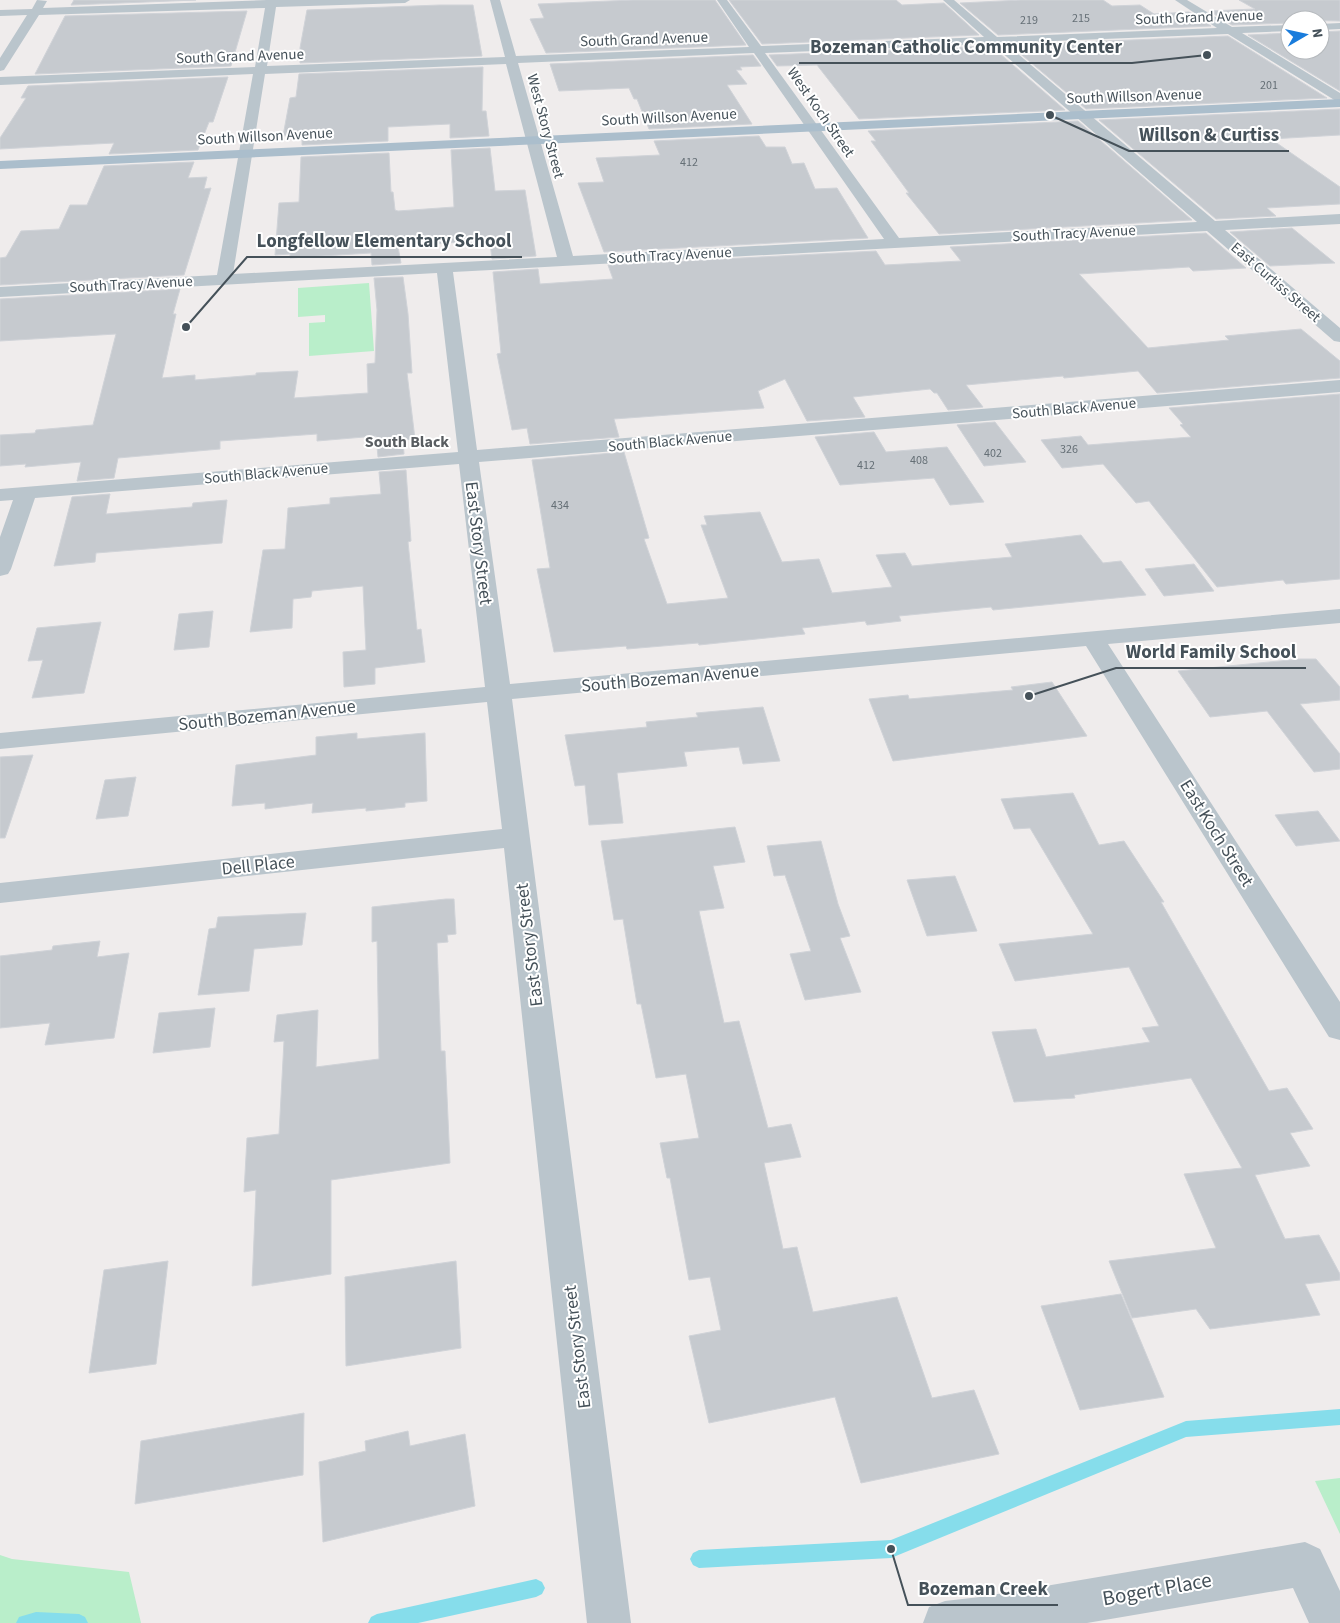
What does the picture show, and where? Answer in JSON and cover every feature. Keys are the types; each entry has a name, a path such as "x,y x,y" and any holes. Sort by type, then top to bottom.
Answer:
{"main road":[{"name":"South Willson Avenue","path":"0,165 1340,103"}],"street":[{"path":"0,68 43,0"},
{"path":"0,14 271,2 405,0"},
{"name":"West Story Street","path":"495,0 566,261"},
{"name":"West Koch Street","path":"722,0 894,243"},
{"name":"East Curtiss Street","path":"948,0 1340,337"},
{"path":"1180,0 1340,98"},
{"path":"224,279 271,2"},
{"name":"South Grand Avenue","path":"0,81 1280,28"},
{"name":"South Tracy Avenue","path":"0,292 1340,219"},
{"name":"East Story Street","path":"444,267 517,837 609,1623"},
{"name":"South Black Avenue","path":"0,494 1340,386"},
{"path":"0,569 26,492"},
{"name":"South Bozeman Avenue","path":"0,741 498,693 1340,616"},
{"name":"East Koch Street","path":"1093,639 1339,1025"},
{"name":"Dell Place","path":"0,893 517,837"},
{"name":"Bogert Place","path":"945,1623 980,1620 1304,1564 1332,1623"}],"green space":[{"path":"369,283 374,351 309,356 309,323 325,322 325,315 298,317 298,288"},
{"path":"1340,1478 1340,1534 1315,1481"},
{"path":"0,1555 12,1559 129,1572 141,1623 0,1623"}],"building":[{"path":"74,0 196,0 71,5"},
{"path":"633,0 715,0 746,45 546,53 530,19 544,18 538,4"},
{"path":"729,0 896,0 902,5 944,3 979,35 762,44"},
{"path":"1021,0 1103,0 1112,6 1140,5 1154,14 1189,12 1211,26 998,35 960,3"},
{"path":"1239,0 1340,0 1340,21 1330,21 1330,10 1280,10 1280,23 1232,25 1209,11 1255,9"},
{"path":"473,5 482,56 300,63 300,48 307,10"},
{"path":"247,11 231,66 35,74 65,16"},
{"path":"1340,31 1340,91 1289,60 1330,60 1330,32"},
{"path":"1280,33 1280,54 1248,35"},
{"path":"1228,36 1327,98 1086,109 1010,45"},
{"path":"991,46 1065,110 859,119 817,65 777,66 769,55"},
{"path":"753,55 761,66 740,67 742,70 736,70 747,84 727,85 752,124 649,129 637,99 634,99 629,88 559,91 550,64"},
{"path":"483,67 482,111 486,111 489,136 450,138 450,124 388,127 388,141 302,145 302,135 283,136 290,98 296,97 299,74"},
{"path":"228,77 213,122 209,122 198,150 109,154 114,143 0,149 0,138 26,98 21,98 28,86"},
{"path":"1340,109 1340,135 1271,139 1340,187 1340,204 1267,208 1276,216 1216,219 1099,120"},
{"path":"1078,121 1192,220 939,234 906,193 909,193 871,141 876,141 868,131"},
{"path":"759,136 766,147 785,147 792,164 804,163 815,189 837,188 868,238 604,252 578,183 604,182 596,158 660,155 654,141"},
{"path":"490,148 495,191 525,190 536,256 492,259 490,243 461,245 460,242 398,247 401,263 372,265 371,253 290,258 290,254 275,255 279,203 299,202 301,157 389,153 391,192 393,192 395,210 398,211 454,207 451,150"},
{"path":"194,162 188,178 207,177 204,189 211,188 184,275 0,285 0,258 6,257 21,231 59,229 70,205 87,205 104,166"},
{"path":"1292,228 1335,263 1270,266 1230,232"},
{"path":"1206,233 1246,268 1193,271 1189,267 1079,274 1148,348 1229,340 1225,336 1301,329 1340,361 1340,378 1157,393 1138,371 1064,378 1063,376 966,385 983,407 948,410 937,393 930,389 853,397 865,417 807,421 785,379 758,391 764,408 614,419 619,437 530,444 527,428 512,430 497,354 501,353 493,272 538,269 540,284 613,279 608,265 876,251 885,265 961,261 950,247"},
{"path":"403,277 408,314 412,373 407,373 415,439 403,440 404,454 378,457 376,436 317,441 317,434 220,441 220,449 118,458 114,478 77,481 81,462 25,467 26,464 0,466 0,435 35,433 36,430 93,425 116,334 0,341 0,299 180,289 173,314 176,314 162,378 195,375 195,380 256,375 256,373 298,371 294,398 368,393 367,364 375,363 377,310 374,278"},
{"path":"1340,394 1340,579 1286,584 1283,580 1217,587 1149,501 1136,503 1103,464 1062,468 1041,440 1081,436 1088,445 1191,437 1180,425 1183,424 1169,408"},
{"path":"995,422 1026,462 984,466 957,425"},
{"path":"874,432 886,452 947,447 984,502 950,505 934,478 840,485 815,437"},
{"path":"624,452 649,538 644,539 667,604 728,598 701,525 707,525 704,516 760,512 782,562 819,559 832,593 892,587 876,555 905,553 912,566 1012,557 1005,544 1081,535 1103,563 1121,561 1146,595 993,610 991,607 899,616 901,621 867,625 865,621 802,628 805,634 699,645 698,643 627,649 626,646 554,652 537,569 550,568 532,460"},
{"path":"406,470 411,541 408,542 417,630 421,629 425,662 375,668 375,684 344,687 343,652 366,650 363,586 312,591 311,597 293,599 292,628 250,632 263,550 285,549 288,508 330,504 330,498 381,494 379,472"},
{"path":"110,494 106,514 192,507 193,503 227,500 222,543 96,553 95,562 54,566 72,497"},
{"path":"1194,564 1214,591 1164,596 1145,569"},
{"path":"213,611 209,647 174,650 179,614"},
{"path":"101,622 84,693 32,698 43,660 28,661 37,628"},
{"path":"1316,659 1340,687 1340,700 1300,704 1340,754 1340,769 1314,772 1267,711 1210,717 1178,671"},
{"path":"1052,682 1087,736 893,761 869,699 908,695 909,699 1013,690 1011,687"},
{"path":"763,707 780,761 743,764 739,747 684,752 687,766 617,773 623,823 589,825 585,785 575,786 565,735 647,727 646,722 698,717 696,713"},
{"path":"357,733 357,739 425,733 427,801 405,803 405,807 366,811 366,808 312,813 313,803 265,809 265,803 232,806 236,765 316,755 316,737"},
{"path":"33,755 5,838 0,838 0,757"},
{"path":"136,777 128,816 96,819 105,780"},
{"path":"1073,793 1099,845 1124,841 1164,902 1161,902 1269,1091 1287,1088 1313,1129 1290,1133 1310,1166 1255,1175 1285,1239 1319,1235 1340,1274 1340,1280 1305,1284 1320,1315 1210,1329 1196,1309 1132,1318 1109,1261 1216,1248 1184,1174 1242,1168 1191,1078 1074,1095 1075,1098 1014,1102 992,1032 1036,1029 1046,1057 1150,1042 1142,1028 1159,1026 1129,967 1015,981 999,944 1093,934 1030,828 1014,829 1001,799"},
{"path":"1318,811 1340,841 1296,846 1275,815"},
{"path":"735,827 745,862 713,866 724,908 699,911 724,1023 739,1021 768,1128 791,1124 801,1157 764,1163 783,1249 797,1247 813,1312 897,1297 932,1398 974,1390 999,1454 861,1483 835,1397 709,1423 689,1336 721,1330 710,1277 689,1280 670,1178 667,1178 660,1143 699,1138 686,1074 656,1078 641,1004 637,1004 623,919 614,920 601,841"},
{"path":"821,841 838,904 850,936 840,938 861,992 805,1000 790,954 811,951 785,875 774,876 767,846"},
{"path":"955,876 977,931 927,936 907,880"},
{"path":"454,899 456,934 447,935 448,942 437,943 441,1051 445,1051 450,1163 331,1180 331,1274 252,1286 256,1190 244,1192 247,1138 279,1134 284,1041 274,1042 277,1015 318,1010 316,1067 379,1059 377,941 372,942 372,907"},
{"path":"306,913 302,945 254,949 249,991 198,995 209,929 216,928 218,917"},
{"path":"100,941 97,957 129,953 114,1038 45,1045 50,1023 0,1028 0,956 52,950 53,946"},
{"path":"215,1008 210,1047 153,1053 159,1013"},
{"path":"168,1261 156,1364 89,1373 104,1270"},
{"path":"456,1261 461,1348 346,1366 345,1277"},
{"path":"1121,1294 1164,1397 1080,1410 1041,1306"},
{"path":"304,1413 303,1475 135,1504 141,1441"},
{"path":"408,1431 410,1446 465,1434 475,1506 323,1542 319,1462 366,1451 365,1441"}],"waterway":[{"path":"699,1559 891,1549 1186,1429 1340,1417"},
{"path":"377,1623 536,1588"},
{"path":"25,1623 36,1621 79,1623"}],"place":[{"name":"Bozeman Catholic Community Center","path":"1207,55"},
{"name":"Willson & Curtiss","path":"1050,115"},
{"name":"Longfellow Elementary School","path":"186,327"},
{"name":"World Family School","path":"1029,696"},
{"name":"Bozeman Creek","path":"891,1549"}],"district":[{"name":"South Black","path":"407,441"}]}
